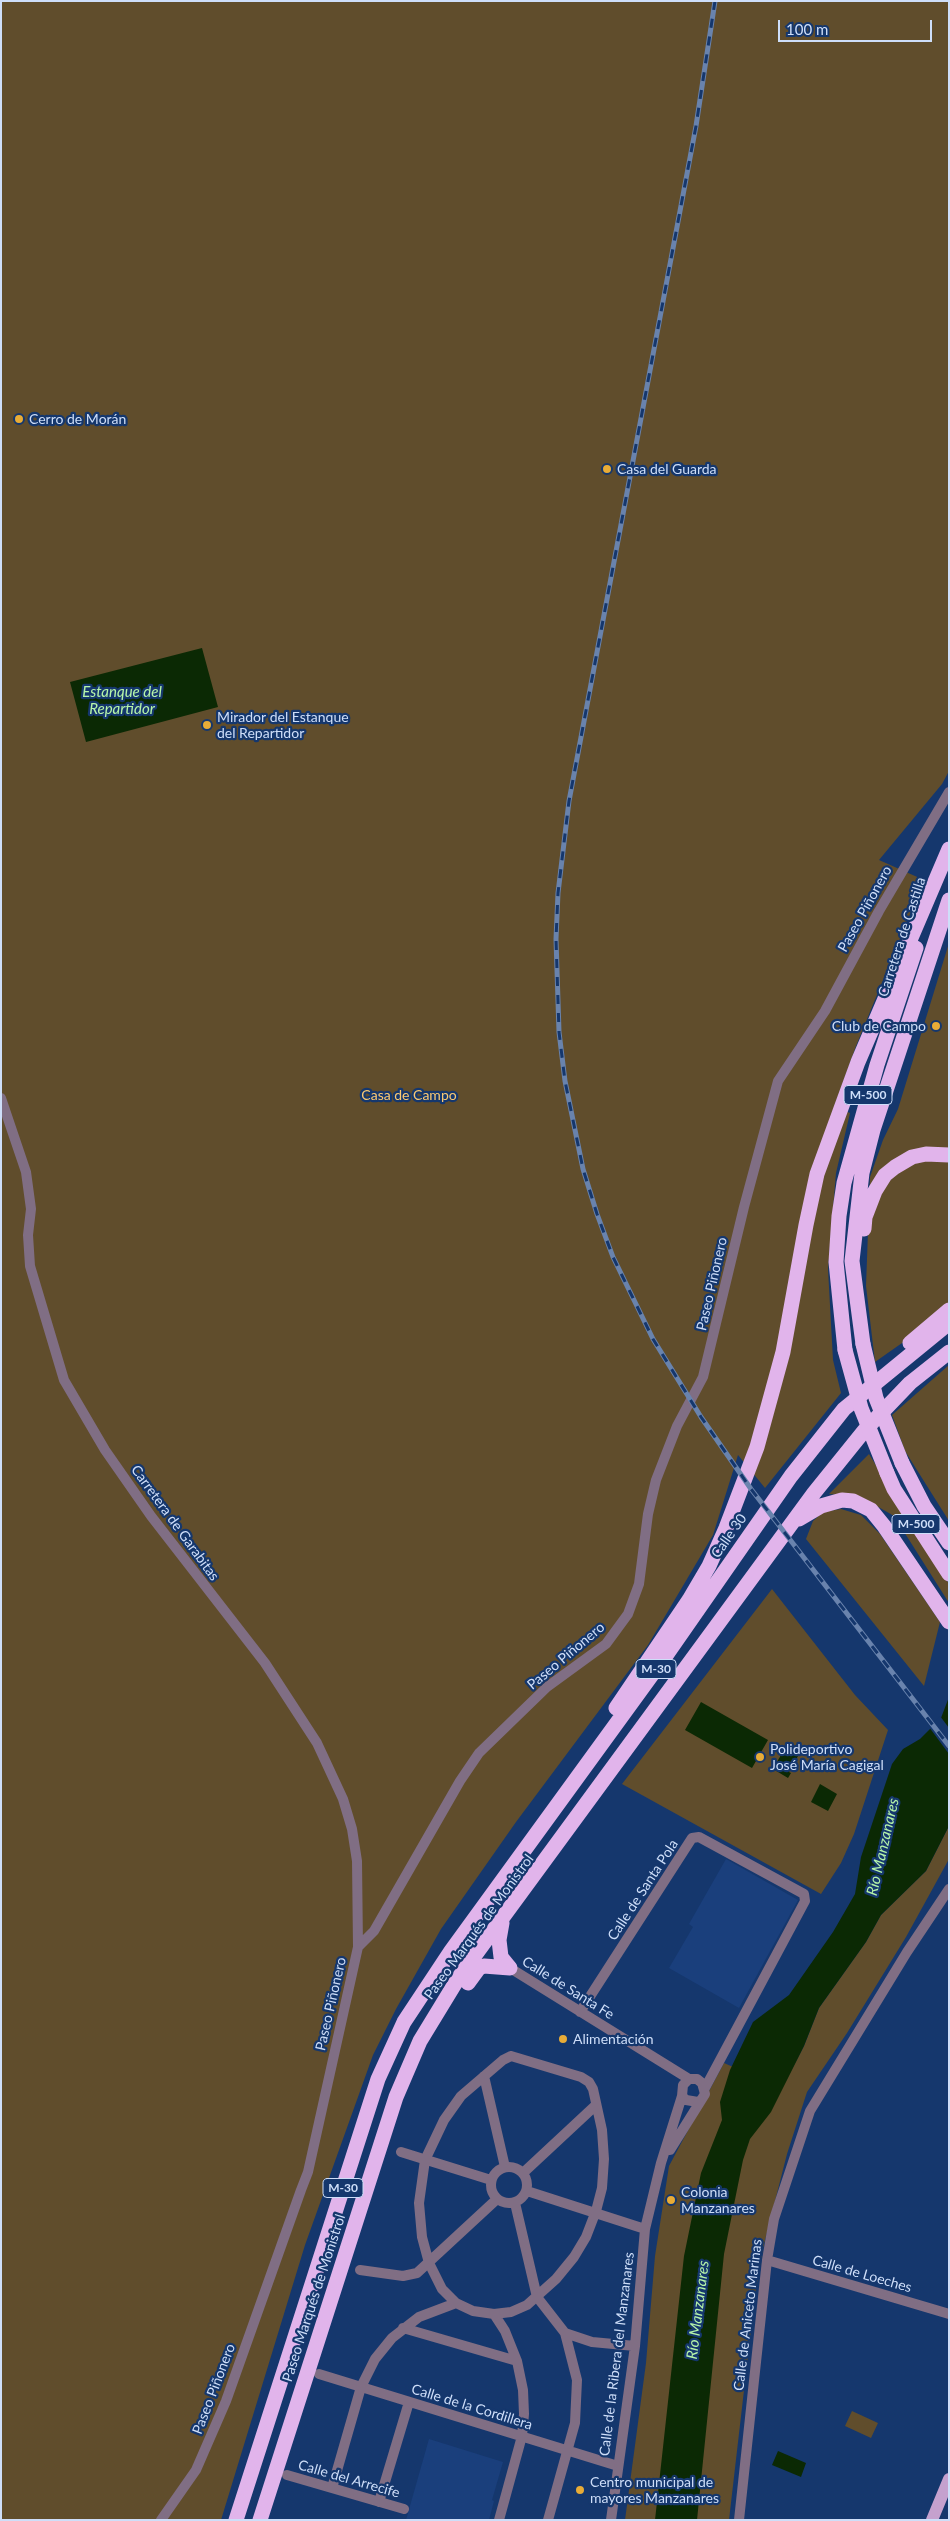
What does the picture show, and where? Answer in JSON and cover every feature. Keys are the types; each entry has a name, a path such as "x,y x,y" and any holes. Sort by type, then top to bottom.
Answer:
{"highway":[{"name":"Carretera de Castilla","path":"949,849 877,1065 844,1183 839,1216 836,1262 845,1350 861,1408 894,1488 949,1574"},
{"path":"565,1794 623,1697 699,1583 726,1528 757,1447 783,1352 817,1174 858,1062 949,849"},
{"name":"M-500","path":"949,900 873,1130 862,1173 852,1261 862,1338 876,1398 902,1463 924,1506 949,1543"},
{"path":"862,1338 860,1262 865,1217 875,1191 885,1175 912,1157 926,1154 949,1155"},
{"path":"844,1409 898,1353 949,1310"},
{"name":"Calle 30","path":"565,1794 667,1654 791,1476 844,1409 949,1323"},
{"name":"M-30","path":"794,1522 864,1430 910,1384 949,1352"},
{"path":"794,1522 821,1506 842,1500 853,1501 871,1510 884,1526 948,1621"},
{"name":"Paseo Marqués de Monistrol","path":"260,2520 396,2097 420,2041 459,1977 794,1522"},
{"name":"Paseo Marqués de Monistrol","path":"236,2520 378,2079 404,2022 451,1951 565,1794"},
{"path":"503,1918 498,1940 501,1958 510,1968"},
{"path":"420,2041 439,2023 479,1968 490,1965 510,1968"}],"main road":[{"path":"932,2520 949,2479"}],"street":[{"name":"Paseo Piñonero","path":"161,2520 196,2470 226,2401 308,2172 358,1947 374,1931 460,1781 479,1753 547,1688 606,1644 628,1614 639,1584 646,1522 656,1480 677,1426 703,1377 744,1207 778,1081 825,1011 879,911 949,792"},
{"name":"Carretera de Garabitas","path":"1,1098 26,1172 30,1209 28,1234 30,1266 64,1380 110,1457 151,1516 265,1663 321,1750 343,1799 352,1829 357,1861 358,1947"},
{"name":"Calle de Santa Pola","path":"580,2012 692,1838 698,1837 725,1850 804,1894 805,1901 705,2088"},
{"name":"Calle de Aniceto Marinas","path":"739,2520 767,2260 774,2219 810,2111 907,1952 949,1889"},
{"name":"Calle de Santa Fe","path":"510,1968 689,2079"},
{"path":"516,2057 584,2078 594,2089 596,2105 602,2130 604,2159 602,2188 596,2212 586,2237 574,2257 537,2297 527,2305 511,2312 494,2314 473,2311 456,2303 442,2289 429,2263 422,2237 419,2203 425,2160 444,2120 461,2096 506,2058 516,2057"},
{"path":"484,2076 505,2167"},
{"path":"689,2079 697,2079 705,2088 705,2094 698,2102 686,2100 682,2096 683,2085 689,2079"},
{"name":"Calle de la Ribera del Manzanares","path":"612,2520 635,2346 645,2229 661,2163 682,2096"},
{"name":"Calle de la Ribera del Manzanares","path":"661,2163 698,2102"},
{"path":"523,2173 596,2105"},
{"path":"401,2152 491,2180"},
{"path":"505,2167 515,2168 523,2173 527,2182 527,2191 515,2203 506,2204 497,2200 491,2191 491,2180 496,2172 505,2167"},
{"path":"527,2191 645,2229"},
{"path":"360,2270 403,2276 417,2273 497,2200"},
{"path":"515,2203 537,2297 565,2333 577,2380 574,2423 548,2520"},
{"name":"Calle de Loeches","path":"767,2260 949,2314"},
{"path":"332,2488 360,2388 375,2358 403,2328 428,2312 456,2303"},
{"path":"494,2314 505,2331 518,2361 523,2390 522,2436 499,2520"},
{"path":"403,2328 518,2361"},
{"path":"565,2333 592,2342 635,2346"},
{"name":"Calle de la Cordillera","path":"318,2374 618,2466"},
{"path":"379,2502 409,2402"},
{"name":"Calle del Arrecife","path":"287,2476 404,2509"}],"shaded area":[{"path":"726,1859 798,1900 739,2008 669,1968 693,1927 689,1924"},
{"path":"429,2439 503,2462 492,2500 494,2501 489,2520 406,2520"}],"green space":[{"name":"Casa de Campo","path":"1,1 949,1 949,771 942,784 879,860 924,880 856,1046 834,1107 850,1113 836,1173 828,1269 833,1360 841,1393 765,1488 738,1455 713,1535 648,1645 516,1822 441,1929 396,2009 373,2055 305,2245 221,2520 1,2520"},
{"path":"949,943 949,1310 875,1362 866,1286 870,1177 883,1140 898,1109"},
{"path":"949,1365 949,1521 905,1451 892,1415"},
{"path":"869,1454 949,1584 949,1603 894,1516 861,1497 829,1494"},
{"path":"841,1509 861,1515 880,1534 940,1622 924,1686 806,1539 813,1521 823,1512"},
{"name":"Polideportivo José María Cagigal","path":"772,1589 855,1695 888,1730 854,1834 841,1863 821,1894 622,1784"},
{"path":"949,1826 949,1859 906,1937 847,2033 807,2092 787,2154 763,2248 755,2295 729,2520 625,2520 646,2363 655,2256 669,2166 724,2063 782,2088 804,2046 819,2008 866,1942 881,1915 926,1871"},
{"path":"852,2411 878,2423 871,2438 845,2426"}],"water":[{"name":"Estanque del Repartidor","path":"202,648 218,707 86,742 70,682"},
{"name":"Río Manzanares","path":"949,1697 949,1826 926,1871 881,1915 866,1942 819,2008 804,2046 771,2112 750,2139 743,2160 724,2254 697,2520 655,2520 684,2256 701,2173 722,2120 720,2102 730,2070 753,2022 789,1995 833,1932 855,1894 861,1857 892,1764 903,1749 920,1739 941,1718"},
{"path":"701,1702 768,1740 752,1768 685,1730"},
{"path":"785,1748 798,1756 789,1772 791,1773 788,1778 773,1769"},
{"path":"820,1784 837,1794 828,1811 811,1802"},
{"path":"778,2451 806,2463 801,2477 772,2465"}],"pier":[{"path":"940,1716 949,1728 949,1754 929,1727"}],"railway":[{"path":"715,1 696,126 569,801 558,893 556,939 559,1032 565,1081 583,1169 597,1214 613,1257 653,1339 701,1417 751,1489 949,1746"}],"place":[{"name":"Cerro de Morán","path":"19,419"},
{"name":"Casa del Guarda","path":"607,469"},
{"name":"Mirador del Estanque del Repartidor","path":"207,725"},
{"name":"Club de Campo","path":"936,1026"},
{"name":"Polideportivo José María Cagigal","path":"760,1757"},
{"name":"Alimentación","path":"563,2039"},
{"name":"Colonia Manzanares","path":"671,2200"},
{"name":"Centro municipal de mayores Manzanares","path":"580,2490"}]}
